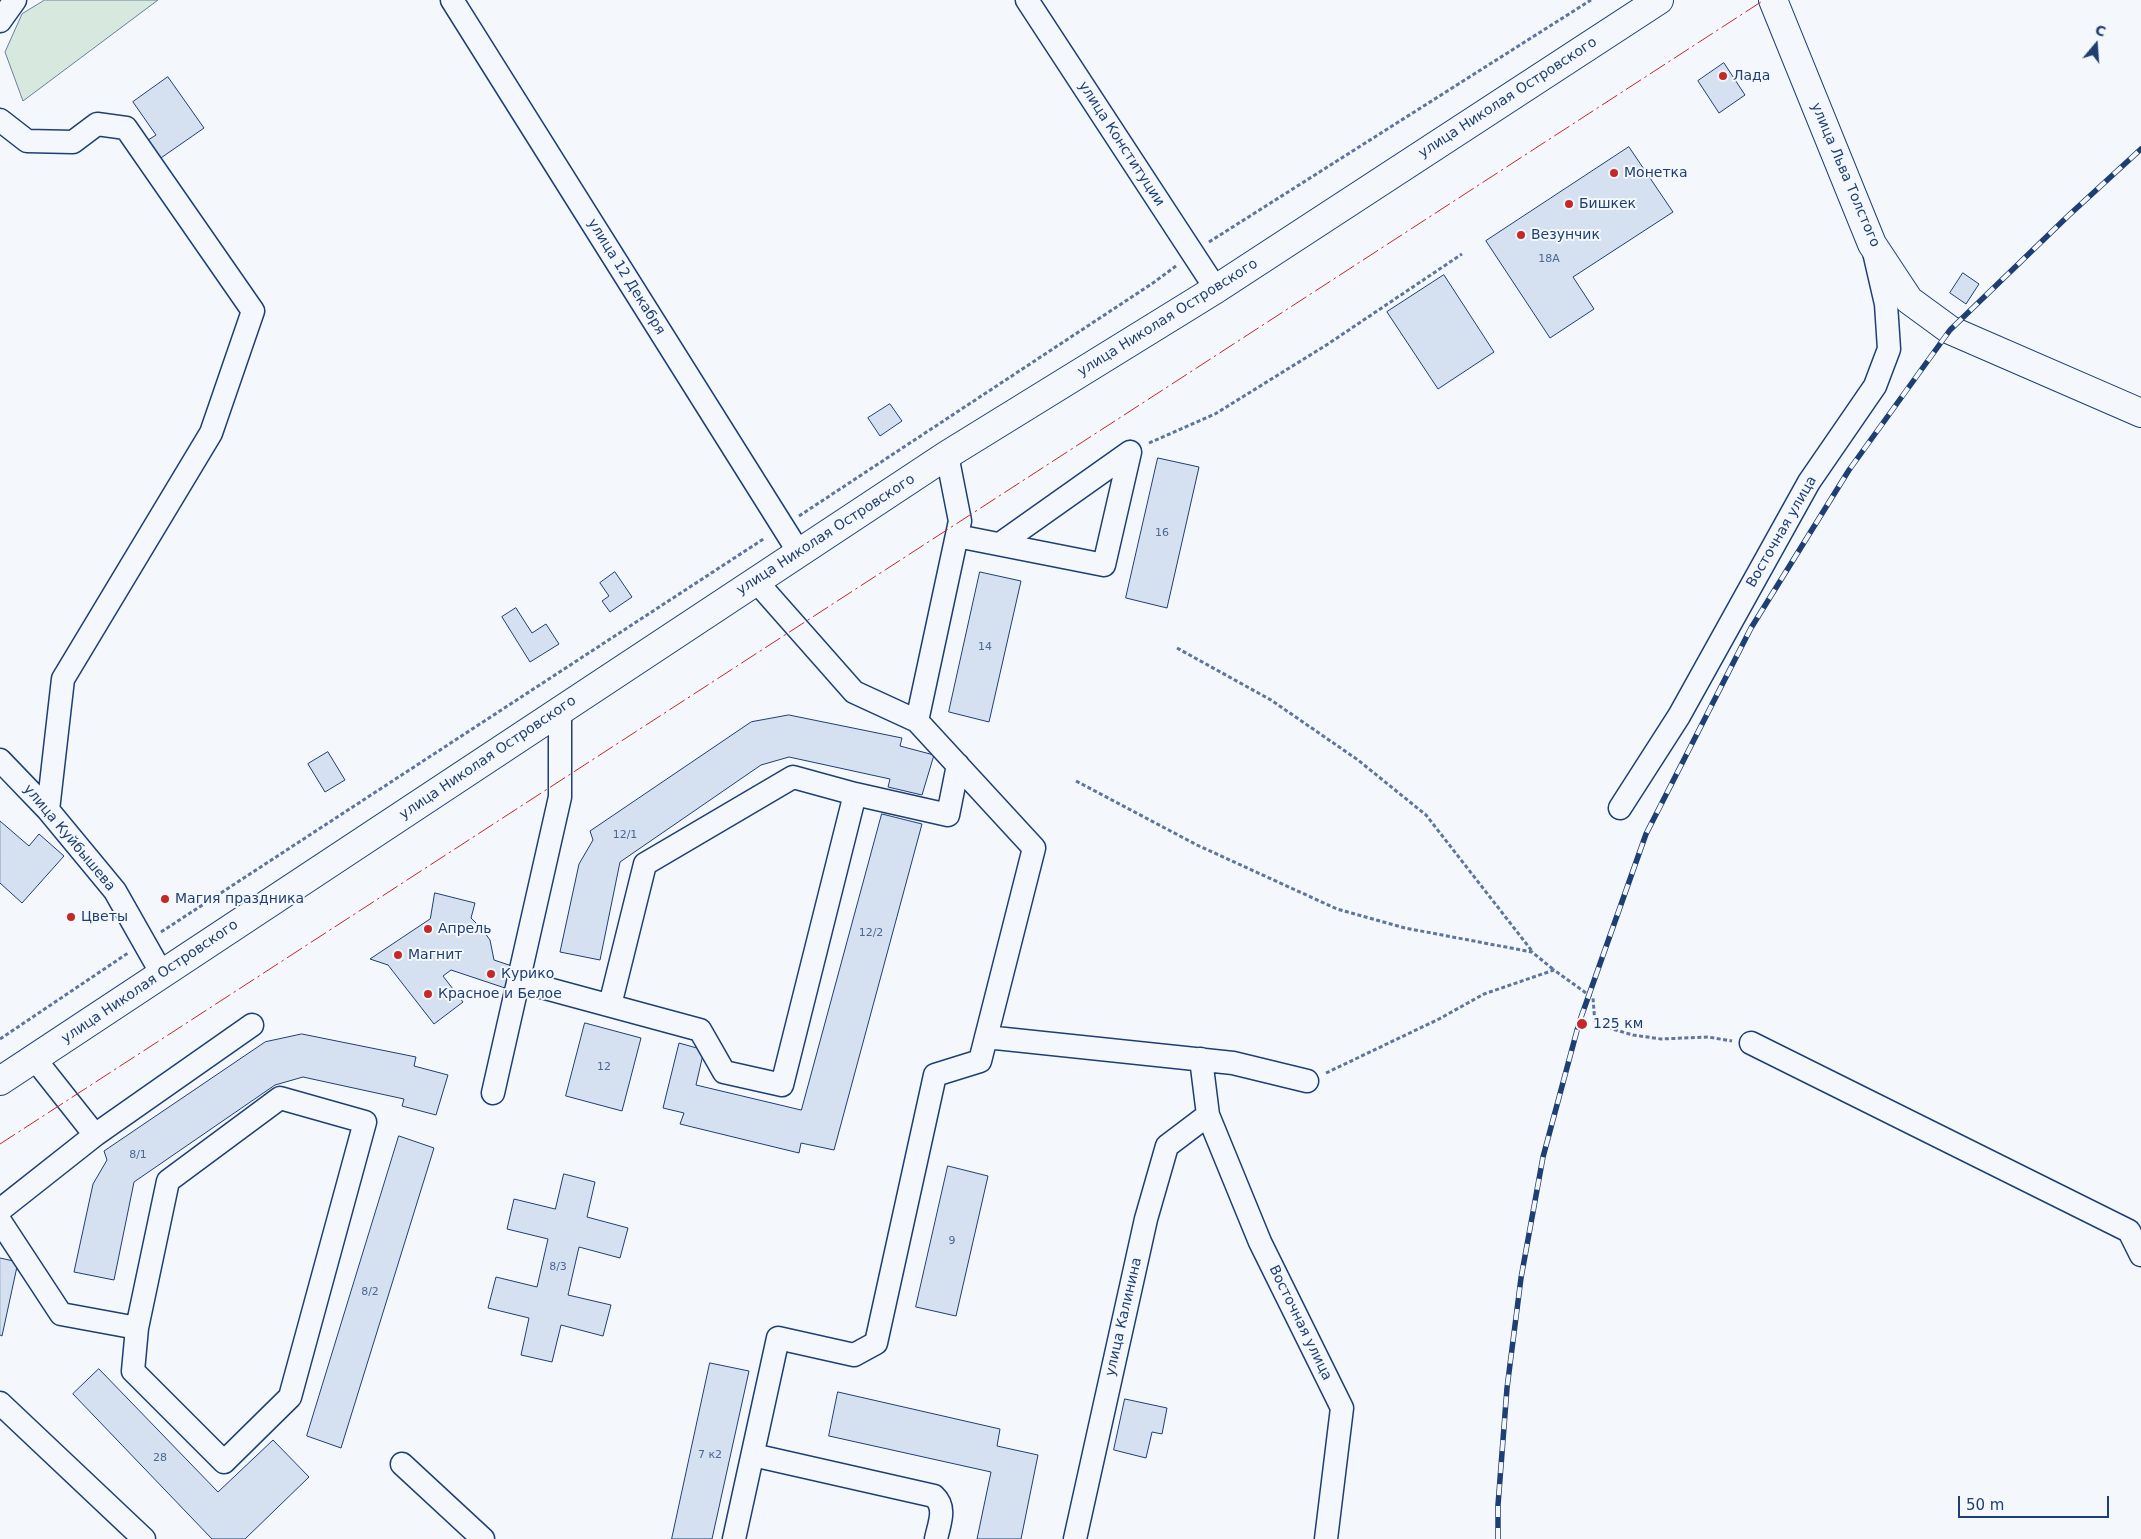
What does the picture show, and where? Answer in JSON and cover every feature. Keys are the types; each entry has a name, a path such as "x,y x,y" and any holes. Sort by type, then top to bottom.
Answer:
{"main road":[{"name":"улица Николая Островского","path":"0,1081 560,710 800,554 947,455 1216,289 1659,0"},
{"name":"улица Льва Толстого","path":"1773,0 1872,244 1909,300 1950,330 2141,414"}],"street":[{"path":"0,22 16,0"},
{"name":"улица 12 Декабря","path":"452,0 800,554"},
{"name":"улица Конституции","path":"1027,0 1216,289"},
{"path":"0,120 27,141 73,142 97,124 126,128 253,311 211,433 63,679 48,810"},
{"name":"Восточная улица","path":"1620,808 1678,716 1809,482 1875,386 1890,349 1886,304 1872,244"},
{"path":"1000,544 1130,452"},
{"path":"957,536 1104,565 1130,452"},
{"path":"917,721 960,521 947,455"},
{"path":"734,1539 778,1338 854,1355 876,1343 935,1075 980,1061 1034,848 917,721 854,692 756,581"},
{"path":"493,1093 560,797 560,710"},
{"name":"улица Куйбышева","path":"0,760 48,810 115,890 162,974"},
{"path":"610,1005 645,864 793,777 856,794 948,815 958,765"},
{"path":"519,980 700,1030 724,1072 782,1085 856,794"},
{"path":"0,1210 95,1135 252,1025"},
{"path":"986,1037 1233,1063 1307,1081"},
{"path":"1751,1044 2129,1231 2141,1255"},
{"path":"34,1058 95,1135"},
{"name":"Восточная улица","path":"1201,1059 1208,1115 1260,1242 1342,1408 1326,1539"},
{"path":"280,1098 365,1122 290,1398 224,1462 134,1371 137,1328 168,1181 280,1098"},
{"name":"улица Калинина","path":"1075,1539 1146,1219 1167,1146 1208,1115"},
{"path":"0,1222 62,1314 137,1328"},
{"path":"0,1403 144,1539"},
{"path":"753,1455 934,1496 940,1501 942,1512 936,1539"},
{"path":"402,1464 483,1539"}],"path":[{"path":"0,1039 1153,283 1193,253 1591,0"},
{"path":"1130,452 1215,414 1351,329 1462,254"},
{"path":"1176,648 1271,700 1358,760 1426,815 1532,952 1593,998 1595,1024 1634,1035 1661,1039 1708,1037 1751,1044"},
{"path":"1076,781 1197,845 1337,909 1404,928 1532,952"},
{"path":"1307,1081 1396,1040 1484,994 1554,970"}],"shaded area":[{"path":"45,0 158,0 23,101 5,52 22,14"}],"building":[{"path":"1724,63 1745,95 1719,113 1698,81"},
{"path":"168,77 204,128 158,160 145,142 156,135 133,102"},
{"path":"1629,147 1673,212 1573,277 1594,309 1550,338 1486,241"},
{"path":"1963,273 1979,284 1966,304 1950,293"},
{"path":"1444,275 1494,352 1438,389 1387,312"},
{"path":"890,404 902,421 880,436 868,418"},
{"path":"1158,458 1199,467 1167,608 1126,598"},
{"path":"615,572 632,597 610,612 602,601 609,596 600,583"},
{"path":"980,572 1021,581 989,722 949,712"},
{"path":"516,608 532,633 546,624 559,644 530,662 502,617"},
{"path":"789,715 902,738 900,746 934,755 922,795 888,787 890,779 789,757 761,765 620,862 600,960 560,952 579,864 593,840 590,831 751,722"},
{"path":"328,752 345,780 325,792 308,764"},
{"path":"882,814 922,824 834,1150 801,1143 799,1153 680,1124 684,1113 663,1108 679,1043 704,1050 696,1085 801,1110"},
{"path":"0,821 29,846 39,834 64,856 22,903 0,883"},
{"path":"435,893 475,903 471,918 490,940 494,960 512,966 505,988 451,970 443,976 463,1002 434,1024 388,965 370,959 430,919"},
{"path":"585,1023 641,1038 622,1111 566,1096"},
{"path":"302,1034 416,1057 414,1066 448,1075 436,1115 402,1106 404,1099 303,1077 275,1085 134,1182 114,1280 74,1272 93,1184 107,1160 104,1151 265,1042"},
{"path":"399,1136 434,1148 341,1448 307,1436"},
{"path":"948,1166 988,1176 956,1316 916,1307"},
{"path":"564,1174 595,1182 587,1217 628,1228 620,1258 579,1247 568,1295 611,1305 603,1336 561,1325 552,1362 521,1355 529,1318 488,1308 496,1277 537,1287 548,1239 507,1229 514,1199 555,1209"},
{"path":"0,1258 18,1262 2,1336 0,1335"},
{"path":"710,1363 749,1371 712,1539 672,1539"},
{"path":"99,1369 218,1492 273,1440 309,1477 245,1539 212,1539 73,1394"},
{"path":"838,1392 1000,1429 997,1446 1038,1455 1021,1539 977,1539 991,1472 829,1436"},
{"path":"1125,1399 1167,1408 1162,1434 1152,1432 1146,1458 1114,1450"}],"railway":[{"path":"1498,1539 1498,1505 1507,1388 1521,1278 1543,1157 1579,1023 1646,834 1751,628 1849,470 1950,330 2068,216 2141,149"}],"power":[{"path":"0,1144 1764,0"}],"place":[{"name":"Лада","path":"1723,76"},
{"name":"Монетка","path":"1614,173"},
{"name":"Бишкек","path":"1569,204"},
{"name":"Везунчик","path":"1521,235"},
{"name":"Магия праздника","path":"165,899"},
{"name":"Цветы","path":"71,917"},
{"name":"Апрель","path":"428,929"},
{"name":"Магнит","path":"398,955"},
{"name":"Курико","path":"491,974"},
{"name":"Красное и Белое","path":"428,994"},
{"name":"125 км","path":"1582,1024"}]}
